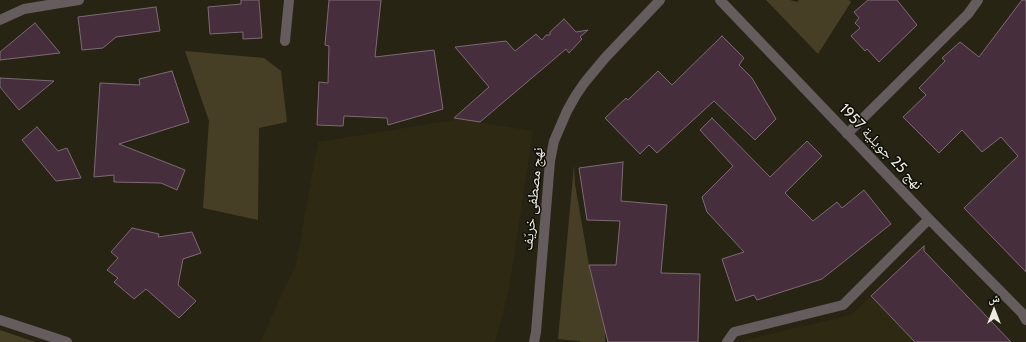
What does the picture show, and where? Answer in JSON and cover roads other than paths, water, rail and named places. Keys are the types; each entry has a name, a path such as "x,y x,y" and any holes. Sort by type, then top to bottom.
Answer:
{"street":[{"path":"0,20 24,9 79,0"},
{"path":"285,41 289,0"},
{"name":"نهج مصطفى خريّف","path":"534,342 550,161 554,141 567,111 585,82 605,58 660,0"},
{"name":"نهج 25 جويلية 1957","path":"720,0 929,219 1025,316"},
{"path":"847,134 968,14 978,0"},
{"path":"727,342 734,332 843,305 929,219"},
{"path":"0,320 67,342"}]}
